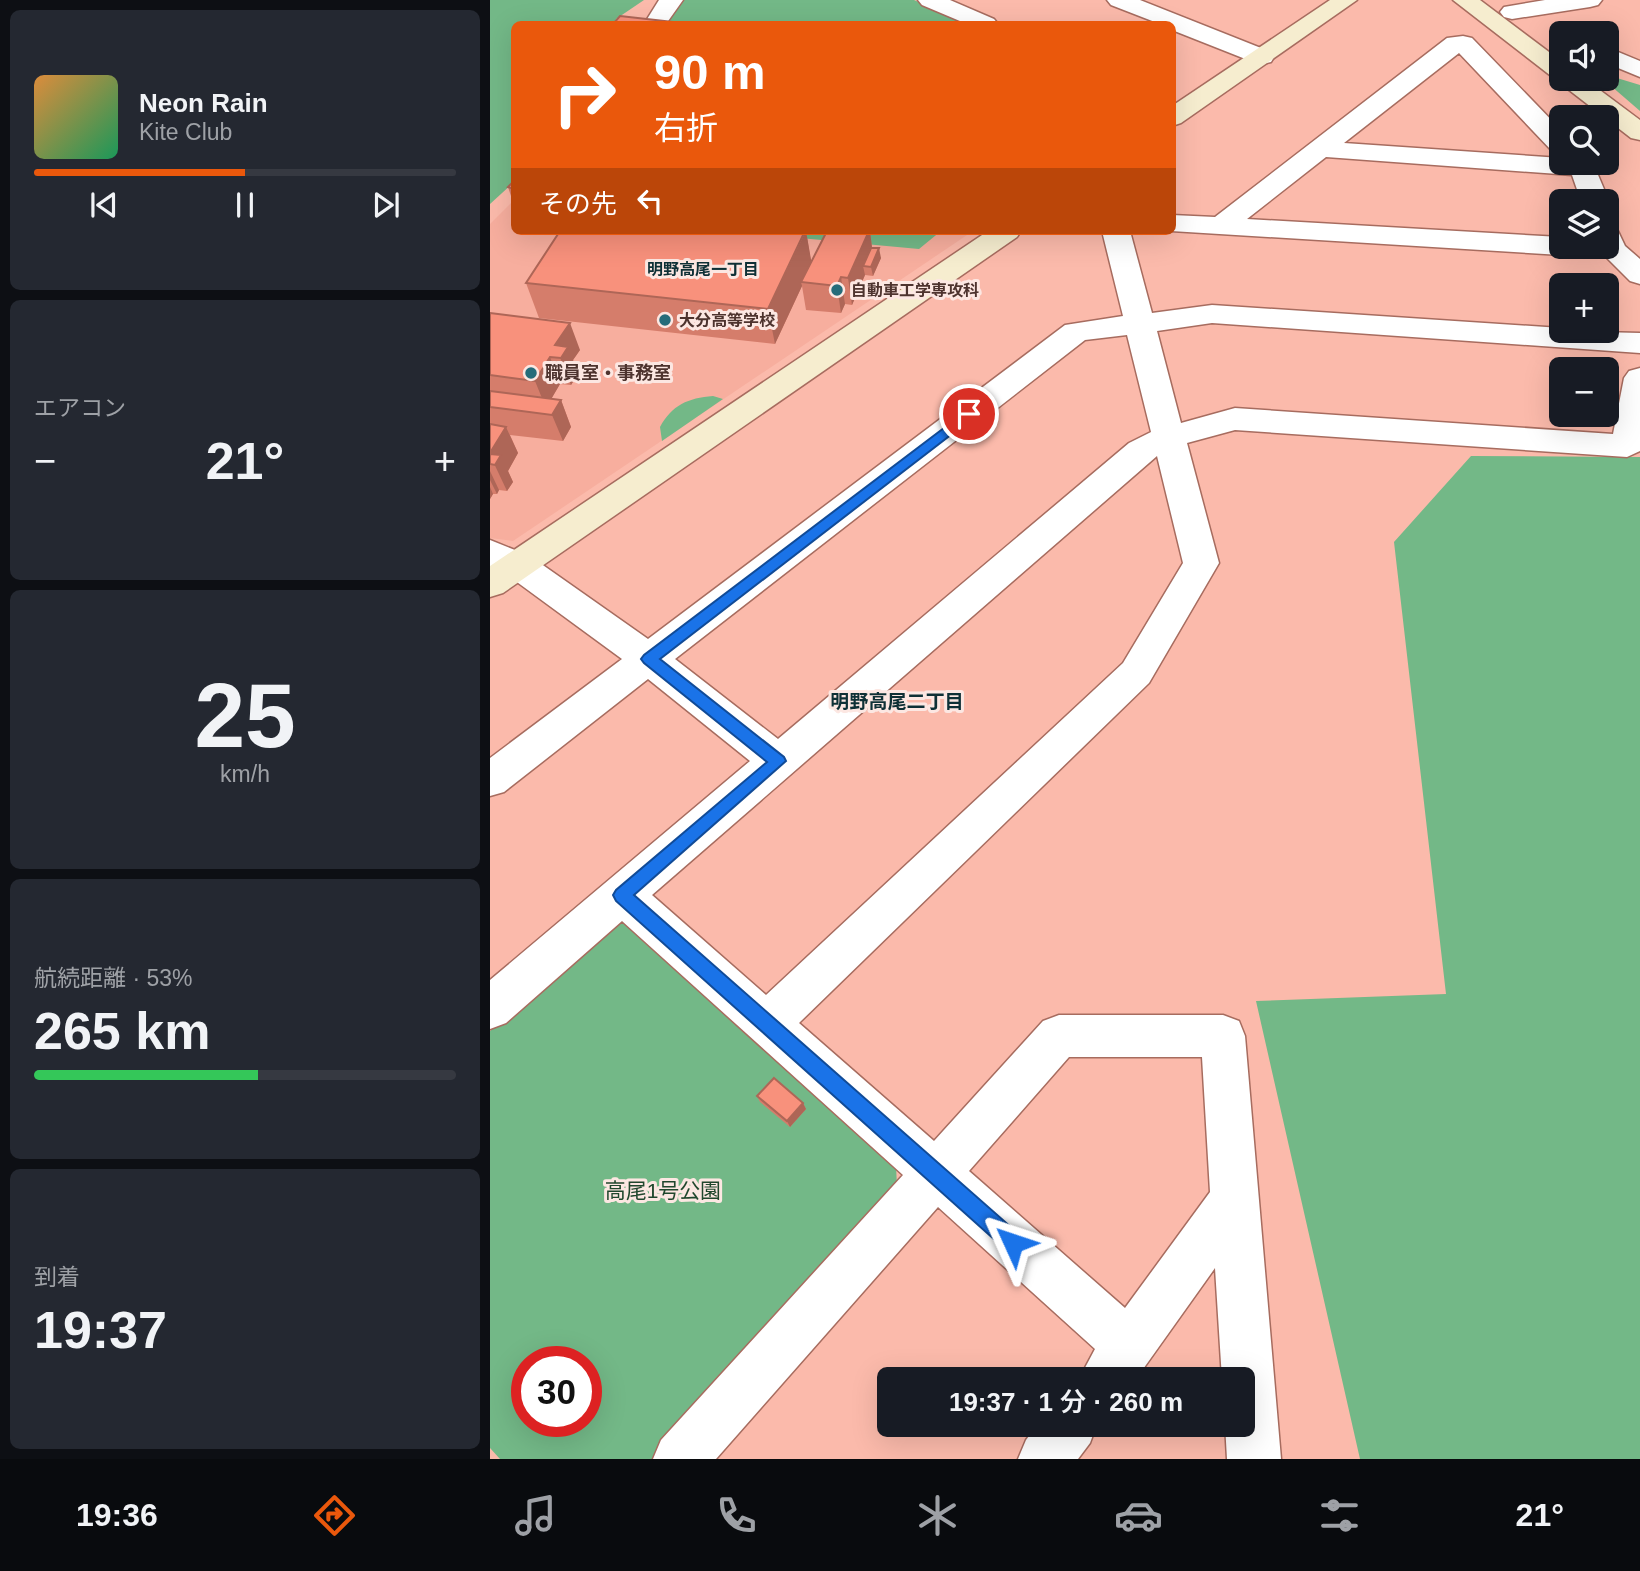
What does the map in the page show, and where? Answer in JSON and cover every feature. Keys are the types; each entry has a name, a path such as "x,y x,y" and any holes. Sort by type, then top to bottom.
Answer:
{"street":[{"path":"658,21 671,0"},
{"path":"930,0 979,21"},
{"path":"1119,0 1172,21"},
{"path":"1154,14 1176,0"},
{"path":"1176,111 1345,0"},
{"path":"1465,0 1549,64"},
{"path":"1549,29 1512,12 1590,0"},
{"path":"1176,23 1262,57"},
{"path":"1221,226 1456,43 1463,43 1549,133"},
{"path":"1619,60 1639,69"},
{"path":"1585,91 1640,132"},
{"path":"1319,149 1549,163"},
{"path":"1176,223 1549,245"},
{"path":"778,761 649,659 500,567 1001,235"},
{"path":"767,1024 1136,673 1201,563 1117,235"},
{"path":"1619,252 1640,275"},
{"path":"490,780 1076,332 1212,314 1640,344"},
{"path":"490,1008 1140,452 1169,438 1235,419 1627,446 1640,378"},
{"path":"622,895 935,1174 1118,1363 1234,1200"},
{"path":"680,1459 1059,1036 1223,1036 1254,1459"},
{"path":"1045,1459 1061,1437"}],"shaded area":[{"name":"大分高等学校","path":"511,203 511,235 967,235 513,541 490,538 490,224"}],"green space":[{"path":"490,0 644,0 616,21 511,21 511,185 490,204"},
{"path":"680,0 914,0 963,21 666,21"},
{"path":"1619,79 1640,85 1640,111 1617,91"},
{"path":"767,235 936,235 919,249"},
{"path":"713,396 723,399 662,441 660,427 675,408 688,401"},
{"path":"1471,456 1640,457 1640,1459 1360,1459 1256,1001 1446,994 1394,542"},
{"name":"高尾1号公園","path":"613,924 626,924 896,1165 897,1187 654,1459 500,1459 490,1448 490,1031"}],"building":[{"path":"620,16 664,21 616,21"},
{"path":"557,235 803,235 768,309 526,283"},
{"path":"825,235 867,235 848,278 841,277 837,286 801,282"},
{"path":"871,248 879,248 871,267 863,266"},
{"path":"490,313 570,323 555,345 568,347 561,358 550,357 535,381 490,375"},
{"path":"490,391 561,400 552,415 490,407"},
{"path":"490,424 506,427 490,453"},
{"path":"490,454 501,455 495,465 490,464"},
{"path":"774,1078 803,1103 787,1121 757,1096"}],"place":[{"name":"自動車工学専攻科","path":"837,290"},
{"name":"大分高等学校","path":"665,320"},
{"name":"職員室・事務室","path":"531,373"}],"district":[{"name":"明野高尾一丁目","path":"703,269"},
{"name":"明野高尾二丁目","path":"897,701"}],"route":[{"path":"969,414 649,659 778,761 622,895 1013,1243"}]}
